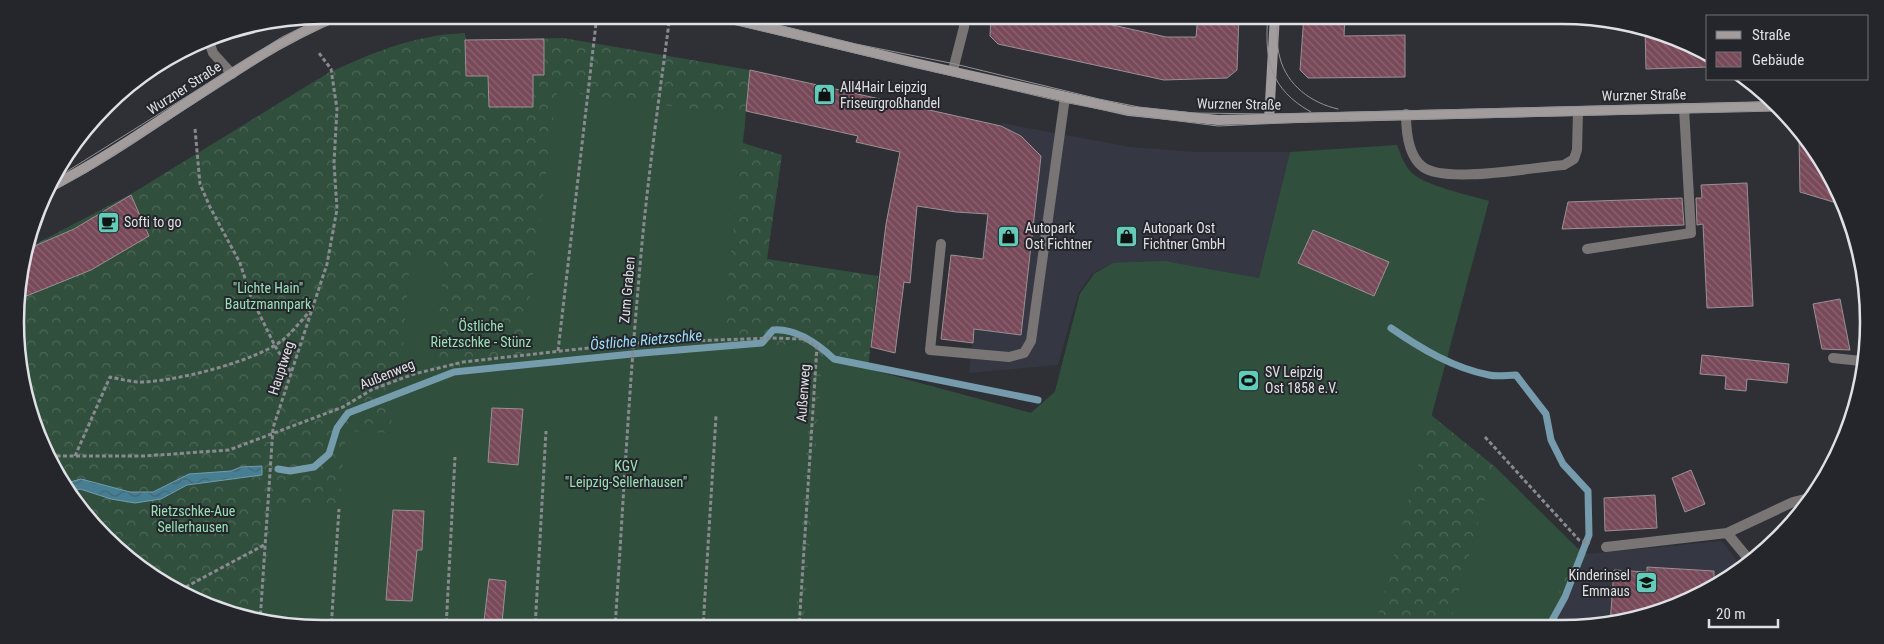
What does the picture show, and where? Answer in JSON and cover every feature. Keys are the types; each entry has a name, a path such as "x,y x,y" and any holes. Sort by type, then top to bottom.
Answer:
{"main road":[{"name":"Wurzner Straße","path":"60,182 100,159 295,36 321,24"},
{"name":"Wurzner Straße","path":"753,24 915,63 954,70 1129,111 1218,120 1768,106"},
{"path":"1269,119 1274,24"}],"street":[{"path":"954,70 964,24"},
{"path":"210,45 213,53 232,74"},
{"path":"941,244 930,350 1009,358 1024,353 1031,341 1064,97"},
{"path":"1587,249 1691,233 1684,108"},
{"path":"1406,114 1407,140 1413,154 1423,167 1443,173 1474,174 1564,165 1574,159 1577,150 1578,111"},
{"path":"1833,358 1858,361"},
{"path":"1606,546 1727,533 1793,502 1802,500"},
{"path":"1727,533 1747,557"}],"path":[{"path":"558,350 596,24"},
{"name":"Zum Graben","path":"616,620 633,343 650,172 669,24"},
{"name":"Hauptweg","path":"261,614 273,428 328,264 336,209 334,163 337,108 331,69 319,53"},
{"path":"196,129 200,184 240,263 251,297 275,346 292,373"},
{"path":"74,456 110,377 137,382 170,380 245,360 284,340 312,309"},
{"name":"Außenweg","path":"56,456 145,456 229,450 343,407 373,389 414,374 463,362 633,343 772,338 804,339 817,346 800,620"},
{"path":"703,620 716,416"},
{"path":"535,620 546,430"},
{"path":"1485,437 1579,540"},
{"path":"446,620 455,457"},
{"path":"332,620 339,509"},
{"path":"186,587 266,544"}],"shaded area":[{"name":"Autopark Ost Fichtner GmbH","path":"1002,123 1130,147 1196,152 1290,152 1259,279 1164,261 1112,263 1092,274 1078,294 1058,365 969,373 992,166"},
{"name":"Kinderinsel Emmaus","path":"1722,541 1738,563 1676,598 1639,610 1601,618 1554,620 1587,554"}],"green space":[{"name":"Östliche Rietzschke - Stünz","path":"465,33 466,40 563,38 750,70 743,143 782,155 767,259 878,276 868,369 1031,413 1055,392 1080,294 1094,274 1113,263 1164,261 1259,279 1451,343 1431,415 1494,466 1577,548 1587,554 1554,620 302,620 264,615 208,598 156,570 140,559 111,533 85,504 74,488 46,436 29,380 24,342 24,302 29,264 34,245 131,194 328,73 391,47 439,35"},
{"name":"KGV \"Leipzig-Sellerhausen\"","path":"557,91 745,116 721,350 803,343 813,348 796,620 302,620 263,615 272,504 339,509 346,431 391,433 392,407 389,388 400,383 410,260 444,261 434,372 522,358"},
{"name":"SV Leipzig Ost 1858 e.V.","path":"1397,145 1407,167 1419,178 1437,186 1489,201 1377,620 805,620 822,357 1031,413 1055,392 1080,294 1094,274 1113,263 1164,261 1259,278 1290,152"},
{"path":"1494,466 1577,548 1550,615 1546,620 1451,620"}],"water":[{"path":"262,466 262,475 187,485 161,499 135,503 111,499 80,489 76,490 70,482 81,479 130,492 153,492 189,474 231,471 241,467"}],"building":[{"path":"991,24 1108,24 1166,37 1196,37 1197,24 1239,24 1237,70 1227,78 1164,80 998,44 990,36"},
{"path":"1303,24 1345,24 1344,36 1405,35 1405,77 1308,78 1300,70"},
{"path":"1645,36 1676,46 1706,61 1706,67 1646,69"},
{"path":"544,39 544,75 533,75 533,107 489,107 488,76 466,76 465,40"},
{"path":"750,70 1001,126 1021,136 1041,156 1021,335 974,329 973,343 941,339 951,255 983,259 988,214 956,212 917,206 910,283 904,282 895,353 871,347 886,224 900,152 856,142 858,136 746,111"},
{"path":"1799,140 1820,173 1835,203 1800,192"},
{"path":"1747,183 1753,306 1707,308 1703,224 1697,225 1696,198 1702,198 1701,185"},
{"path":"131,195 149,236 91,270 25,297 34,246 74,229"},
{"path":"1682,198 1684,225 1562,229 1568,202"},
{"path":"1313,230 1389,262 1374,296 1298,263"},
{"path":"1840,299 1850,350 1822,349 1813,304"},
{"path":"1702,355 1789,364 1787,383 1747,379 1746,391 1725,389 1726,376 1700,374"},
{"path":"492,408 523,409 518,465 488,462"},
{"path":"1691,470 1705,504 1685,512 1672,478"},
{"path":"1655,495 1657,528 1605,531 1604,498"},
{"path":"393,510 424,511 422,550 417,550 412,601 386,600"},
{"path":"1647,567 1714,571 1714,578 1676,598 1611,616 1614,570 1647,572"},
{"path":"489,579 506,581 502,620 484,620"}],"waterway":[{"name":"Östliche Rietzschke","path":"1391,328 1425,350 1463,368 1492,376 1516,375 1546,414 1551,440 1563,464 1588,491 1589,535 1565,597 1552,620"},
{"name":"Östliche Rietzschke","path":"278,469 290,471 314,467 329,454 337,428 348,413 454,372 762,343 773,330 782,330 806,338 834,359 1038,400"}],"tram line":[{"path":"64,173 282,37 309,24"},
{"path":"55,190 87,172 282,47 330,24"},
{"path":"732,24 1063,102 1131,115 1218,126 1348,120"},
{"path":"775,24 856,44 955,64 1099,99 1139,107 1194,113 1270,114 1763,102"},
{"path":"1267,24 1269,59 1278,83 1297,103 1311,112"},
{"path":"1278,24 1279,53 1283,68 1288,77 1301,91 1310,97 1338,109"},
{"path":"1342,121 1773,111"}],"place":[{"name":"All4Hair Leipzig Friseurgroßhandel","path":"824,95"},
{"name":"Softi to go","path":"108,222"},
{"name":"Autopark Ost Fichtner","path":"1009,236"},
{"name":"Autopark Ost Fichtner GmbH","path":"1127,236"},
{"name":"SV Leipzig Ost 1858 e.V.","path":"1249,380"},
{"name":"Kinderinsel Emmaus","path":"1646,583"}],"park label":[{"name":"\"Lichte Hain\" Bautzmannpark","path":"268,296"},
{"name":"Rietzschke-Aue Sellerhausen","path":"193,520"}]}
